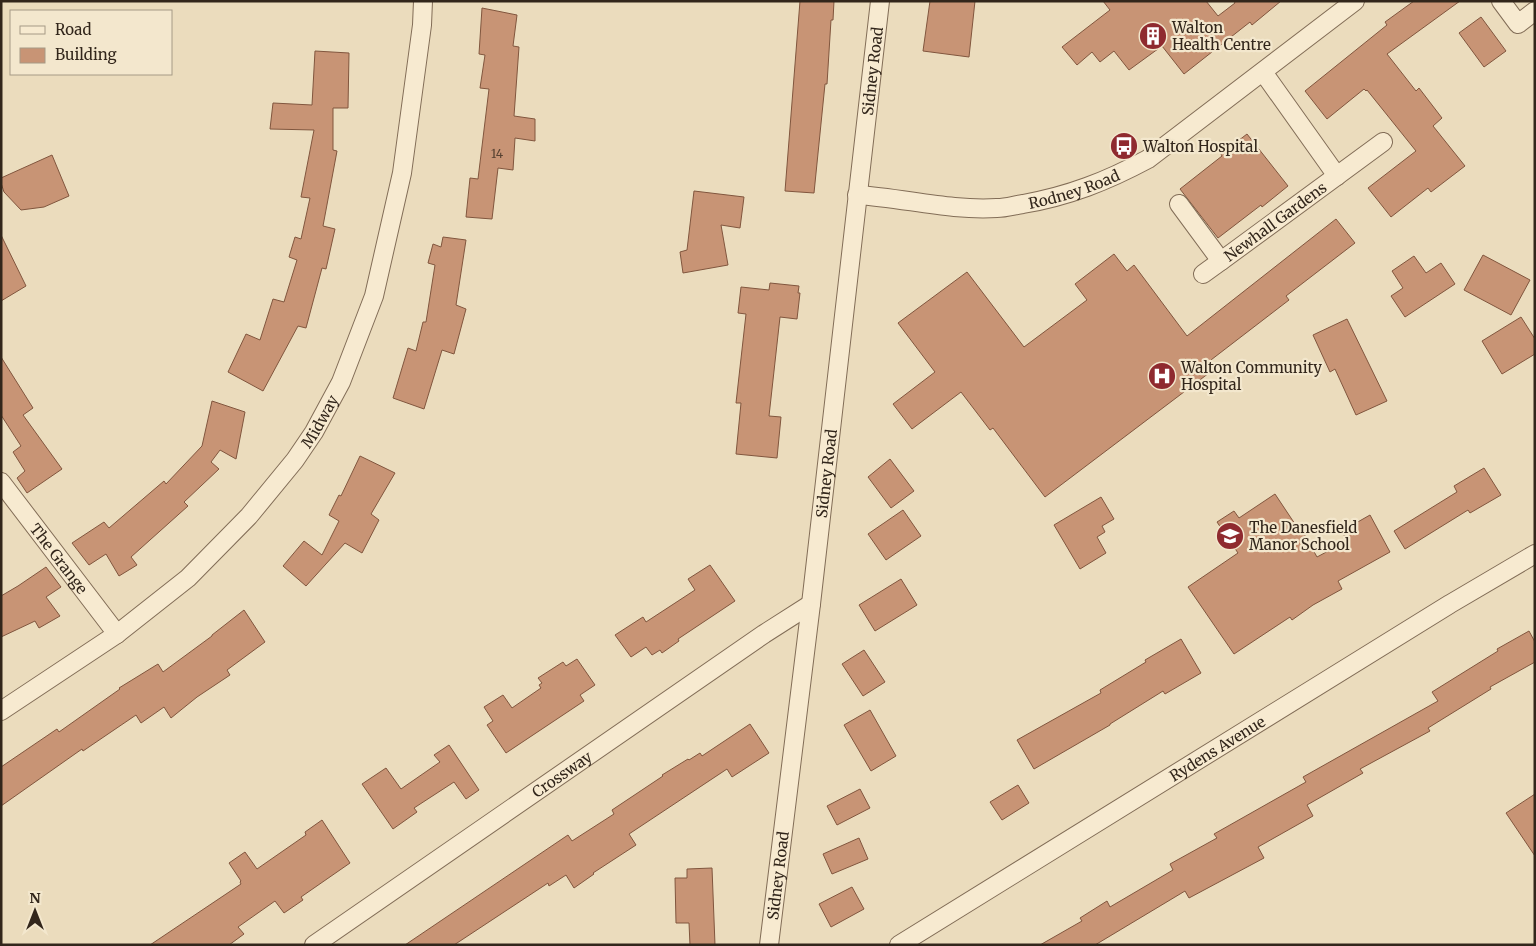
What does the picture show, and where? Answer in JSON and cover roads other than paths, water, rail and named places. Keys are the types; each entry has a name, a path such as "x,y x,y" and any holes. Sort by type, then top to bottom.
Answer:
{"street":[{"name":"Midway","path":"1,711 117,634 188,578 249,516 295,460 314,432 341,382 374,296 402,173 422,25 423,1"},
{"name":"Sidney Road","path":"769,945 811,604 880,1"},
{"name":"Rodney Road","path":"857,195 887,197 955,207 998,208 1045,200 1117,176 1148,159 1355,1"},
{"path":"1501,1 1518,24 1535,11"},
{"name":"Newhall Gardens","path":"1263,72 1337,176"},
{"name":"Newhall Gardens","path":"1179,204 1221,261 1383,142"},
{"path":"1203,274 1221,261"},
{"name":"The Grange","path":"1,482 117,634"},
{"name":"Rydens Avenue","path":"900,945 1442,609 1535,554"},
{"name":"Crossway","path":"314,945 811,604"}],"place":[{"name":"Walton Health Centre","path":"1153,36"},
{"name":"Walton Hospital","path":"1124,146"},
{"name":"Walton Community Hospital","path":"1162,376"},
{"name":"The Danesfield Manor School","path":"1230,536"}]}
